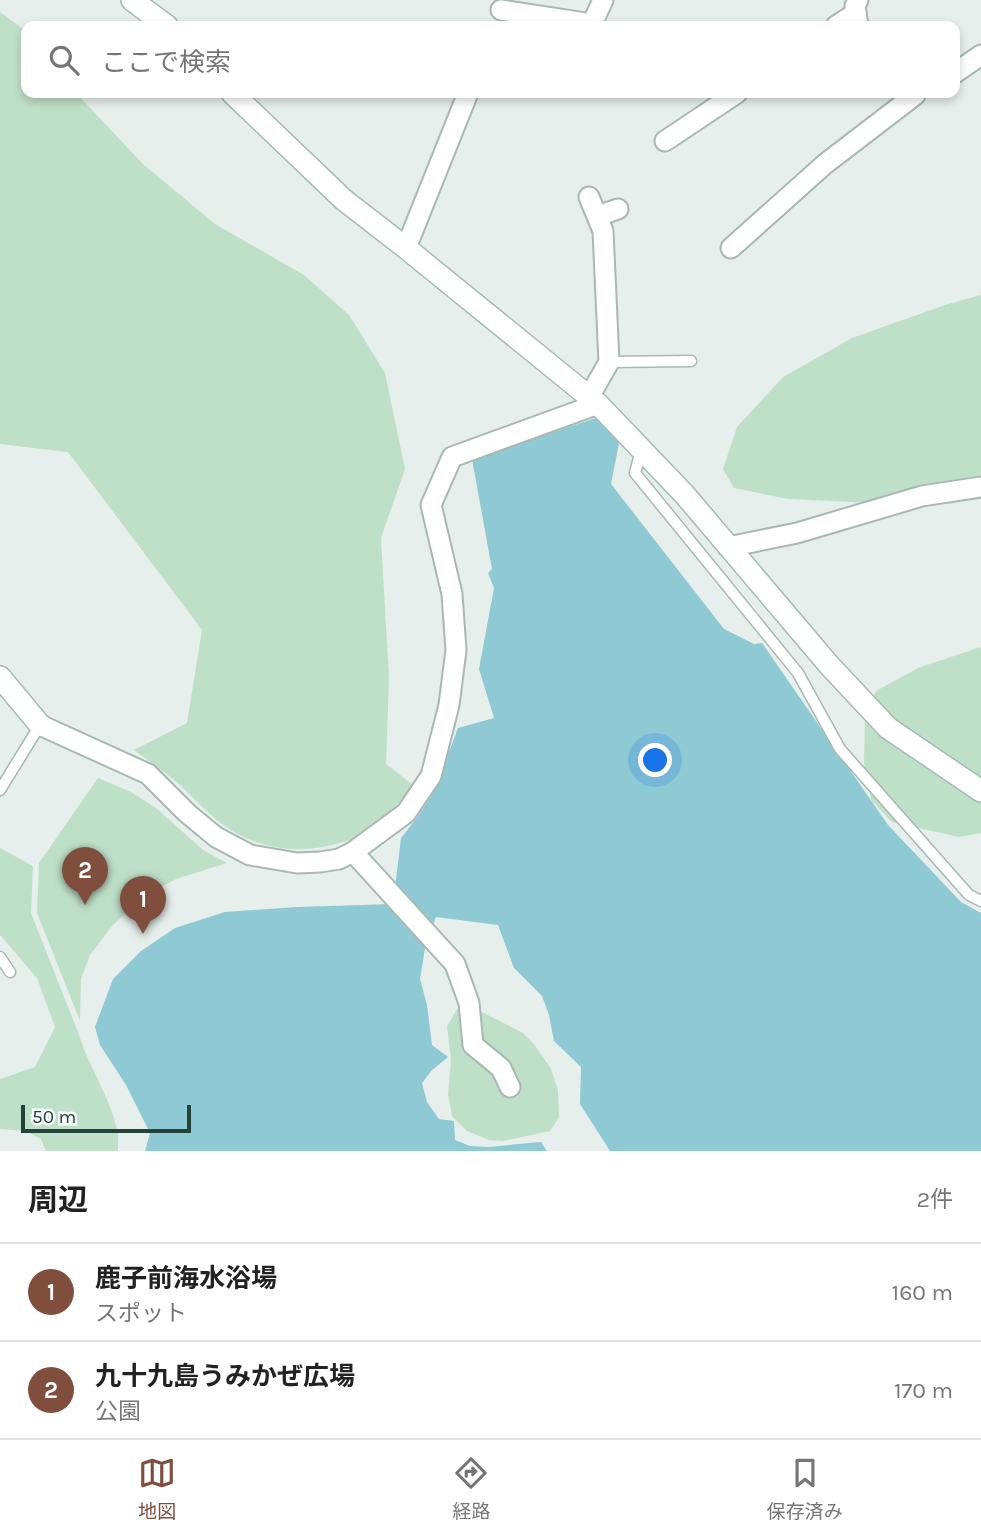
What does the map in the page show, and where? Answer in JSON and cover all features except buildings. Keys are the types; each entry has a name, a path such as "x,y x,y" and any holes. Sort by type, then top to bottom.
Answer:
{"street":[{"path":"132,0 160,21"},
{"path":"593,21 603,0"},
{"path":"500,12 569,21"},
{"path":"960,70 981,55"},
{"path":"237,98 344,200 594,401 685,495 829,665 888,728 981,792"},
{"path":"406,248 466,98"},
{"path":"665,141 730,98"},
{"path":"731,248 825,164 906,98"},
{"path":"0,677 40,725 148,774 187,813 216,837 250,855 297,863 339,859 353,852 406,813 431,776 449,705 456,650 452,594 431,505 452,457 594,401 610,362 603,231 589,197"},
{"path":"597,216 618,209"},
{"path":"728,547 797,533 922,496 981,487"},
{"path":"353,852 455,964 469,1003 473,1045 501,1068 510,1087"}],"lane":[{"path":"610,362 691,361"},
{"path":"641,450 635,473 798,673 840,749 968,895 981,901"},
{"path":"0,790 40,725"},
{"path":"0,957 10,972"}],"green space":[{"path":"0,12 21,27 21,98 81,98 143,164 215,224 304,275 349,315 385,373 405,469 381,538 389,677 386,764 413,785 384,818 356,838 329,846 301,849 274,847 234,832 173,779 134,750 187,723 202,630 68,452 0,444"},
{"path":"981,295 981,496 895,504 788,499 734,488 723,469 737,427 783,377 852,338"},
{"path":"981,647 981,833 959,837 892,822 871,800 864,763 865,717 876,691 918,668"},
{"path":"98,778 131,792 156,808 203,850 227,863 176,879 142,897 113,925 90,955 81,979 80,1021 37,913 39,863"},
{"path":"0,848 33,866 31,913 83,1047 109,1104 118,1132 118,1151 46,1151 41,1139 25,1131 0,1129 0,1079 35,1067 55,1027 37,978 0,935"},
{"path":"457,1009 478,1010 523,1033 534,1044 551,1069 558,1090 559,1117 550,1131 503,1141 489,1140 467,1131 452,1116 448,1094 451,1061 447,1026"}],"water":[{"path":"596,418 619,443 611,484 724,629 754,644 762,643 888,825 961,902 981,913 981,1151 610,1151 580,1104 581,1067 554,1041 542,996 514,968 498,925 436,917 426,942 420,979 427,1005 432,1045 448,1057 432,1070 422,1083 427,1102 439,1119 454,1121 455,1140 470,1146 488,1147 541,1142 547,1151 145,1151 150,1133 126,1085 100,1045 95,1027 113,979 141,951 175,928 225,912 393,904 401,838 434,792 458,728 494,718 479,669 494,588 488,573 492,569 472,459"}],"place":[{"name":"九十九島うみかぜ広場","path":"85,905"},
{"name":"鹿子前海水浴場","path":"143,934"}]}
